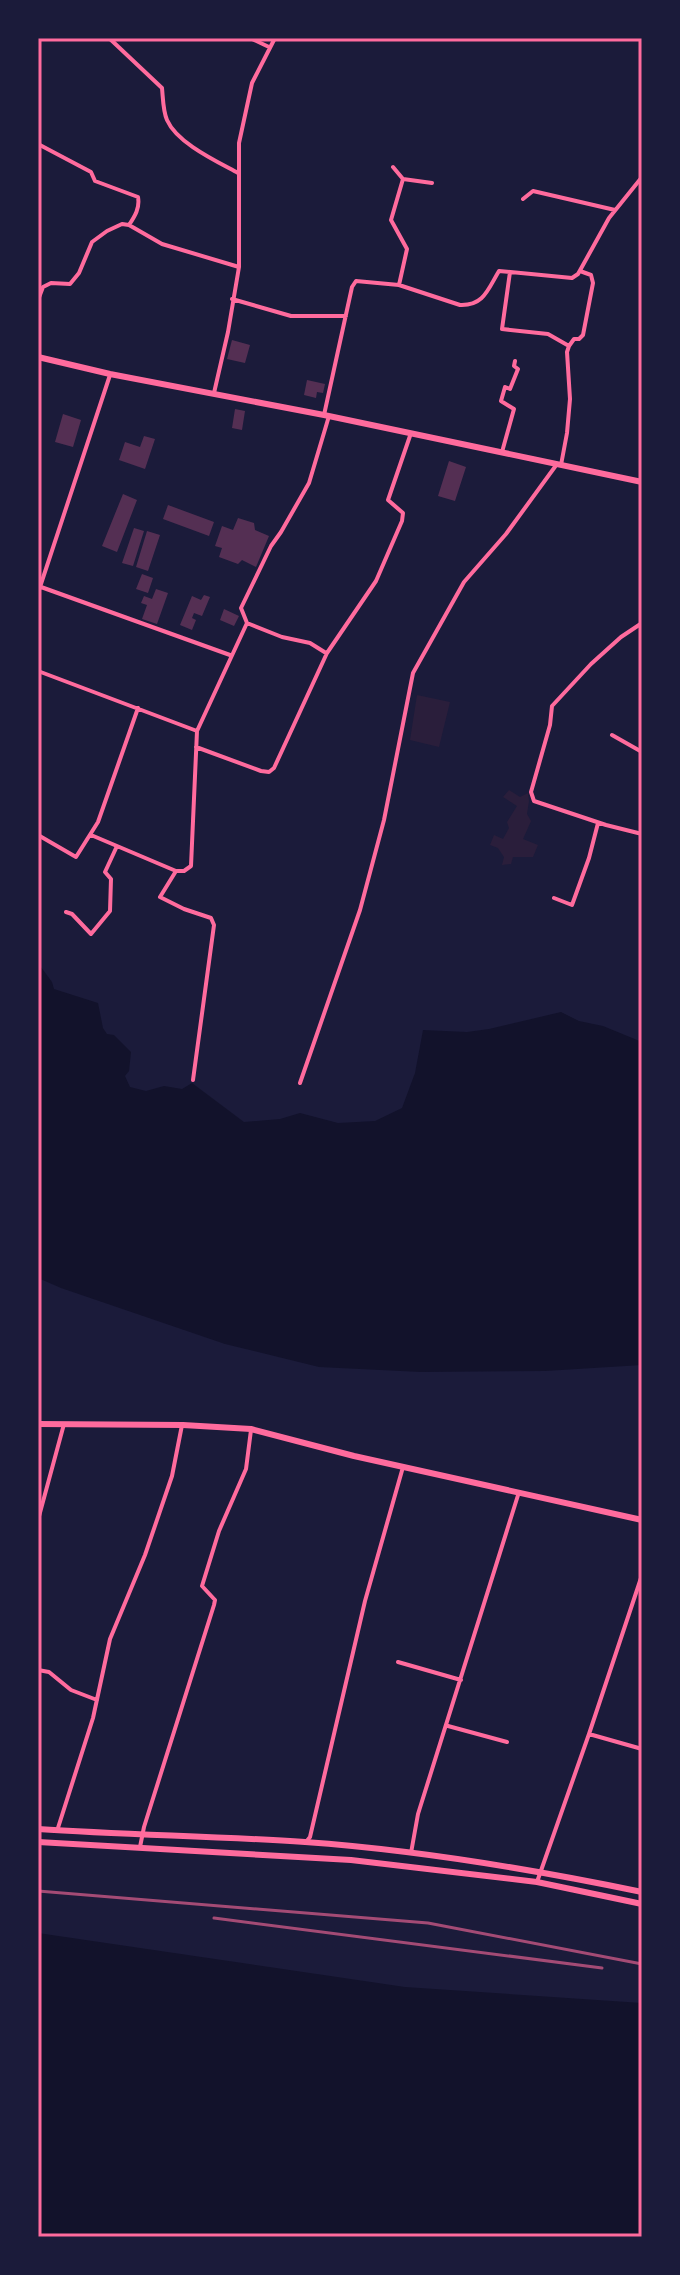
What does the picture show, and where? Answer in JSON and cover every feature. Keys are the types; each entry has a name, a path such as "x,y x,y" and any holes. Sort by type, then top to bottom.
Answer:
{"main road":[{"path":"38,357 642,482"},
{"path":"38,1424 183,1425 251,1429 403,1467 642,1520"},
{"path":"38,1829 306,1842 539,1871 642,1892"},
{"path":"38,1842 351,1860 537,1882 642,1904"}],"street":[{"path":"109,38 162,88 165,117 171,128 184,141 238,173"},
{"path":"250,38 269,47"},
{"path":"214,393 239,267 239,143 252,83 275,38"},
{"path":"38,144 91,172 95,181 138,197 135,217 129,225"},
{"path":"393,167 403,179 432,183"},
{"path":"327,653 310,643 282,637 247,623 241,608 271,546 309,483 352,287 356,281 399,285 460,305 470,305 479,302 499,271 572,278 580,271 615,210 642,177"},
{"path":"399,285 407,249 391,220 403,179"},
{"path":"523,199 533,191 615,210"},
{"path":"38,300 43,287 51,283 70,284 79,273 92,242 122,224 162,244 239,267"},
{"path":"300,1083 360,910 384,820 413,673 464,582 506,534 559,464 567,433 570,399 567,381 569,346 574,339 583,335 593,283 591,275 580,271"},
{"path":"510,272 502,329 548,334 569,346"},
{"path":"232,299 291,316 346,316"},
{"path":"502,452 514,409 501,401 505,387 510,389 514,383 518,369 514,366 515,361"},
{"path":"38,593 110,374"},
{"path":"196,747 269,772 274,768 327,653 376,581 402,521 403,513 388,500 411,433"},
{"path":"41,587 231,656"},
{"path":"91,835 176,871 184,871 191,866 197,731 247,623"},
{"path":"642,623 591,664 552,706 550,725 531,792 534,801 642,834"},
{"path":"38,671 197,731"},
{"path":"38,835 76,857 98,822 138,708"},
{"path":"612,735 642,752"},
{"path":"554,898 572,905 599,822"},
{"path":"66,912 72,914 91,934 110,911 111,879 105,872 117,846"},
{"path":"176,871 160,897 211,918 214,925 193,1080"},
{"path":"38,1520 64,1424"},
{"path":"57,1831 97,1700 110,1639 145,1555 172,1476 183,1425"},
{"path":"140,1847 214,1605 215,1600 202,1586 219,1531 246,1469 251,1429"},
{"path":"306,1842 310,1837 328,1764 365,1601 403,1467"},
{"path":"411,1853 418,1814 519,1492"},
{"path":"537,1882 642,1575"},
{"path":"398,1662 461,1680"},
{"path":"38,1670 49,1672 71,1690 97,1700"},
{"path":"447,1726 507,1742"},
{"path":"589,1734 642,1749"}],"shaded area":[{"path":"417,695 450,702 439,747 410,740"},
{"path":"509,790 520,797 528,793 527,814 531,821 523,839 538,845 533,857 513,857 511,864 502,865 504,857 498,848 490,845 494,835 503,839 509,828 507,822 517,806 503,797"},
{"path":"38,963 54,989 98,1003 107,1034 114,1035 131,1052 129,1071 125,1076 130,1087 146,1091 164,1086 182,1089 192,1083 244,1122 280,1119 300,1113 338,1123 375,1121 402,1108 415,1073 423,1030 467,1032 561,1012 642,1042 642,1365 545,1371 421,1372 319,1367 225,1344 38,1278"},
{"path":"38,1933 405,1987 642,2003 642,2237 38,2237"}],"building":[{"path":"232,340 250,345 245,363 227,359"},
{"path":"307,380 325,384 323,393 317,392 316,398 304,395"},
{"path":"235,409 245,411 242,430 232,428"},
{"path":"63,414 81,420 73,447 55,442"},
{"path":"144,436 155,439 145,469 119,460 125,442 140,447"},
{"path":"449,461 466,467 455,501 438,496"},
{"path":"123,494 137,500 117,552 102,546"},
{"path":"168,505 214,522 209,536 163,519"},
{"path":"238,518 254,523 255,530 269,536 256,567 242,560 238,564 219,557 222,548 215,546 222,526 233,530"},
{"path":"134,528 144,531 133,566 122,563"},
{"path":"147,531 160,535 148,571 136,567"},
{"path":"142,574 153,578 148,593 136,589"},
{"path":"156,589 168,593 157,624 142,619 147,605 141,603 144,596 152,599"},
{"path":"204,595 210,597 202,616 194,613 192,618 196,620 192,630 180,625 192,596 201,600"},
{"path":"224,609 239,616 234,626 220,620"}],"railway":[{"path":"38,1891 428,1923 642,1964"},
{"path":"214,1918 602,1968"}]}
